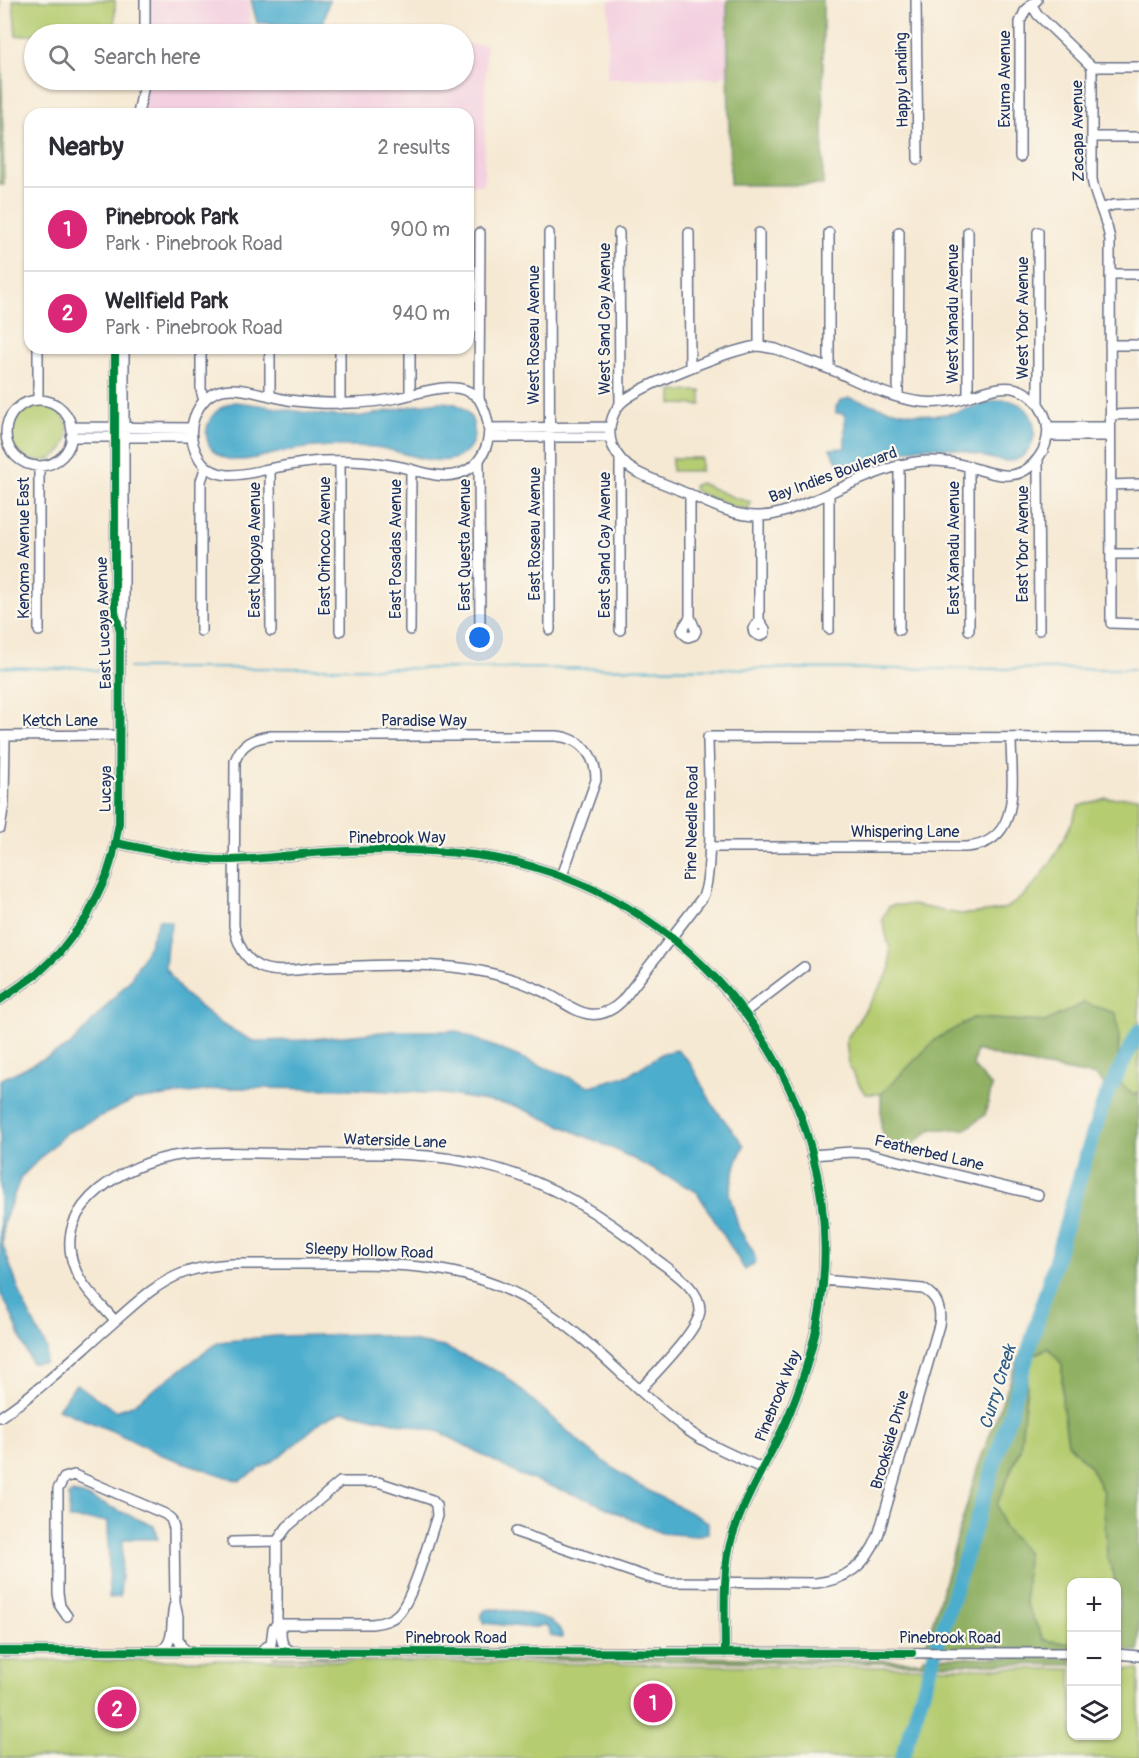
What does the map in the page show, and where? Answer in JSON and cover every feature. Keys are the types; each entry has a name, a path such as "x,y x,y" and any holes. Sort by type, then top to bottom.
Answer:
{"street":[{"path":"145,24 146,0"},
{"name":"Happy Landing","path":"916,0 918,159"},
{"name":"Zacapa Avenue","path":"1034,2 1038,15 1092,67 1092,179 1109,233 1111,623 1139,624"},
{"name":"Exuma Avenue","path":"1020,157 1020,28 1022,16 1034,2"},
{"path":"1092,67 1139,68"},
{"path":"139,108 143,90"},
{"path":"1092,137 1139,137"},
{"path":"1101,209 1113,205 1139,204"},
{"path":"829,232 829,369"},
{"path":"898,397 899,232"},
{"name":"West Xanadu Avenue","path":"968,232 969,396"},
{"name":"West Ybor Avenue","path":"1038,232 1038,404"},
{"path":"479,399 467,391 451,388 377,401 340,404 305,402 232,389 213,393 204,401 195,416 192,433 198,456 206,466 218,473 236,476 309,462 340,461 365,462 439,475 464,472 479,460 489,432 486,413 479,399 480,233"},
{"name":"West Roseau Avenue","path":"549,233 549,432"},
{"name":"West Sand Cay Avenue","path":"619,233 620,404"},
{"path":"689,233 690,368"},
{"path":"759,233 759,345"},
{"path":"1110,274 1139,274"},
{"path":"620,459 610,437 610,427 613,415 620,404 640,390 690,368 732,352 759,345 829,369 876,390 931,403 1007,387 1027,393 1044,414 1048,432 1038,458"},
{"path":"1110,345 1139,345"},
{"path":"38,354 38,400"},
{"name":"East Lucaya Avenue","path":"119,354 120,561 116,617 120,631 120,735"},
{"path":"201,354 201,390 204,401"},
{"path":"270,354 270,396"},
{"path":"340,354 340,404"},
{"path":"410,354 410,395"},
{"path":"38,400 56,405 68,418 71,432 66,452 61,458 39,466 21,461 14,454 3,432 17,408 38,400"},
{"path":"1110,414 1139,414"},
{"path":"489,432 549,432 610,427"},
{"path":"1048,432 1110,431"},
{"path":"71,432 192,433"},
{"path":"549,432 610,437"},
{"name":"East Roseau Avenue","path":"549,432 550,630"},
{"name":"Bay Indies Boulevard","path":"620,459 633,470 690,495 740,514 759,516 786,512 899,465 935,461 969,466 993,474 1011,475 1024,471 1038,458"},
{"name":"East Ybor Avenue","path":"1038,458 1039,630"},
{"name":"East Sand Cay Avenue","path":"620,459 620,630"},
{"name":"East Questa Avenue","path":"479,460 480,630"},
{"name":"East Orinoco Avenue","path":"340,461 340,631"},
{"path":"899,465 899,630"},
{"name":"Kenoma Avenue East","path":"39,466 39,631"},
{"path":"201,631 201,482 206,466"},
{"name":"East Xanadu Avenue","path":"969,466 969,630"},
{"name":"East Nogoya Avenue","path":"270,469 270,631"},
{"name":"East Posadas Avenue","path":"410,630 411,469"},
{"path":"1110,485 1139,484"},
{"path":"829,494 829,630"},
{"path":"690,495 690,617"},
{"path":"759,516 759,620"},
{"path":"1111,554 1139,554"},
{"name":"Ketch Lane","path":"3,736 120,735"},
{"name":"Lucaya","path":"0,1000 43,969 59,953 79,929 102,887 116,843 120,802 120,735"},
{"path":"0,828 4,803 3,736"},
{"name":"Paradise Way","path":"234,860 235,761 245,744 256,738 270,736 556,736 569,738 582,746 592,758 596,772 594,788 562,876"},
{"name":"Pine Needle Road","path":"234,860 235,936 247,957 255,964 268,969 361,966 465,968 514,980 549,994 582,1012 597,1014 612,1009 622,1001 672,938 706,890 709,847 708,737 1139,738"},
{"name":"Whispering Lane","path":"709,847 966,847 984,844 1001,832 1011,810 1011,738"},
{"name":"Pinebrook Way","path":"116,843 199,859 234,860 342,852 441,852 495,858 530,865 562,876 618,902 672,938 710,971 745,1012 782,1071 797,1105 812,1155 823,1222 823,1280 816,1327 805,1372 784,1424 731,1538 727,1565 725,1653"},
{"path":"745,1012 804,968"},
{"name":"Featherbed Lane","path":"812,1155 836,1152 866,1153 1038,1195"},
{"name":"Waterside Lane","path":"115,1321 82,1282 73,1264 70,1245 74,1221 86,1201 126,1173 159,1160 201,1154 394,1154 445,1157 511,1172 575,1200 625,1233 693,1291 700,1306 698,1320 640,1390"},
{"name":"Sleepy Hollow Road","path":"0,1417 42,1384 141,1297 182,1274 205,1267 255,1264 428,1266 486,1280 527,1300 561,1322 693,1434 763,1469"},
{"name":"Brookside Drive","path":"727,1584 816,1583 835,1580 858,1567 871,1551 878,1536 939,1325 940,1311 933,1297 922,1289 823,1280"},
{"path":"67,1616 60,1606 57,1593 58,1489 64,1478 70,1475 81,1477 165,1514 171,1519 175,1535 175,1603 179,1643 187,1651"},
{"path":"259,1651 271,1644 273,1628 276,1624 276,1541 286,1527 340,1482 383,1483 432,1500 437,1507 437,1516 408,1599 394,1617 378,1623 276,1624"},
{"path":"516,1532 658,1580 727,1584"},
{"path":"232,1542 276,1541"},
{"path":"159,1651 166,1648 170,1642 175,1603"},
{"path":"276,1624 281,1629 283,1645 294,1651"},
{"name":"Pinebrook Road","path":"0,1651 1067,1653"},
{"path":"1121,1654 1139,1656"}],"shaded area":[{"path":"150,0 249,0 250,24 150,24"},
{"path":"609,0 727,0 729,77 722,74 722,78 607,79"},
{"path":"474,44 486,45 484,185 474,185 474,108 136,108 144,90 474,90"}],"green space":[{"path":"0,0 4,185 0,185"},
{"path":"13,0 115,0 115,24 24,24 24,35 16,36"},
{"path":"727,0 823,0 823,185 730,185"},
{"path":"672,391 701,391 701,405 672,404"},
{"path":"39,403 55,408 63,416 68,432 63,448 55,456 39,461 23,456 15,448 10,432 15,416 23,408"},
{"path":"672,458 701,458 701,471 672,471"},
{"path":"700,483 735,498 751,502 748,510 731,506 695,491 693,486"},
{"path":"1139,797 1139,1093 1133,1095 1117,1079 1119,1038 1084,1003 1045,1022 973,1018 881,1094 865,1094 849,1067 846,1040 890,971 890,949 882,919 889,906 908,905 962,914 1008,907 1032,887 1042,875 1059,848 1079,806 1106,798"},
{"path":"1084,1003 1116,1013 1119,1038 1117,1079 1133,1095 1139,1093 1139,1652 1121,1650 1121,1578 1115,1578 1107,1557 1103,1492 1090,1467 1068,1443 1062,1402 1062,1364 1048,1348 1030,1356 1020,1449 997,1504 1003,1526 1027,1553 1025,1602 1044,1640 1067,1643 1067,1649 925,1649 978,1466 1040,1301 1104,1084 1096,1076 1014,1061 976,1050 973,1066 992,1087 985,1115 966,1129 932,1129 908,1148 887,1146 881,1127 881,1094 936,1039 973,1018 1045,1022"},
{"path":"1049,1348 1062,1364 1062,1402 1068,1443 1090,1467 1103,1492 1114,1578 1067,1578 1067,1644 1044,1640 1025,1602 1027,1553 1003,1526 997,1504 1020,1449 1030,1356"},
{"path":"272,1657 687,1657 921,1661 923,1657 1067,1658 1067,1665"},
{"path":"234,1660 1067,1669 1067,1740 1121,1740 1121,1669 1139,1670 1139,1758 0,1758 0,1661"}],"water":[{"path":"251,0 329,0 323,24 257,23"},
{"path":"849,398 896,411 930,415 954,413 991,401 1005,400 1020,405 1029,413 1034,436 1027,452 1012,461 993,459 955,449 924,447 860,465 845,466 838,461 830,449 845,448 845,414 836,413 836,407 840,401"},
{"path":"235,402 313,414 361,416 446,402 455,404 467,412 472,419 474,437 465,453 457,458 444,460 426,459 366,446 304,448 248,459 228,459 217,454 211,447 207,439 207,430 215,413"},
{"path":"159,919 172,922 165,968 183,993 223,1025 253,1041 303,1040 393,1031 456,1031 590,1086 629,1075 663,1053 677,1050 690,1063 714,1107 744,1145 736,1164 729,1194 739,1229 753,1251 756,1262 745,1270 697,1192 614,1149 516,1106 444,1094 351,1089 227,1088 134,1100 66,1133 21,1177 3,1224 3,1246 25,1306 47,1349 45,1363 31,1363 0,1293 0,1080 70,1046 130,980 148,947"},
{"path":"372,1334 444,1347 503,1374 591,1452 636,1484 708,1522 708,1533 695,1536 661,1533 592,1501 520,1475 440,1432 344,1411 323,1420 281,1456 239,1481 159,1454 117,1433 58,1409 76,1384 116,1411 132,1405 219,1342 275,1336"},
{"path":"72,1493 83,1495 154,1526 158,1539 123,1539 120,1597 109,1598 108,1521 69,1519 69,1495"},
{"path":"485,1610 534,1615 545,1619 560,1630 562,1638 551,1636 549,1628 544,1625 533,1628 485,1623 481,1616"}],"waterway":[{"path":"0,667 61,669 74,667 107,672"},
{"path":"129,668 1139,669"},
{"name":"Curry Creek","path":"902,1758 1011,1410 1087,1153 1104,1101 1139,1031"}],"cycle path":[{"path":"0,1000 37,974 59,953 87,917 106,877 119,823 120,631 115,612 115,354"},
{"path":"116,843 179,856 217,860 352,851 435,851 475,855 554,874 626,907 689,953 742,1010 784,1076 811,1149 824,1227 820,1309 806,1368 784,1426 743,1509 729,1549 725,1594 725,1653"},
{"path":"0,1651 912,1653"}],"place":[{"name":"Pinebrook Park","path":"653,1703"},
{"name":"Wellfield Park","path":"117,1709"}]}
